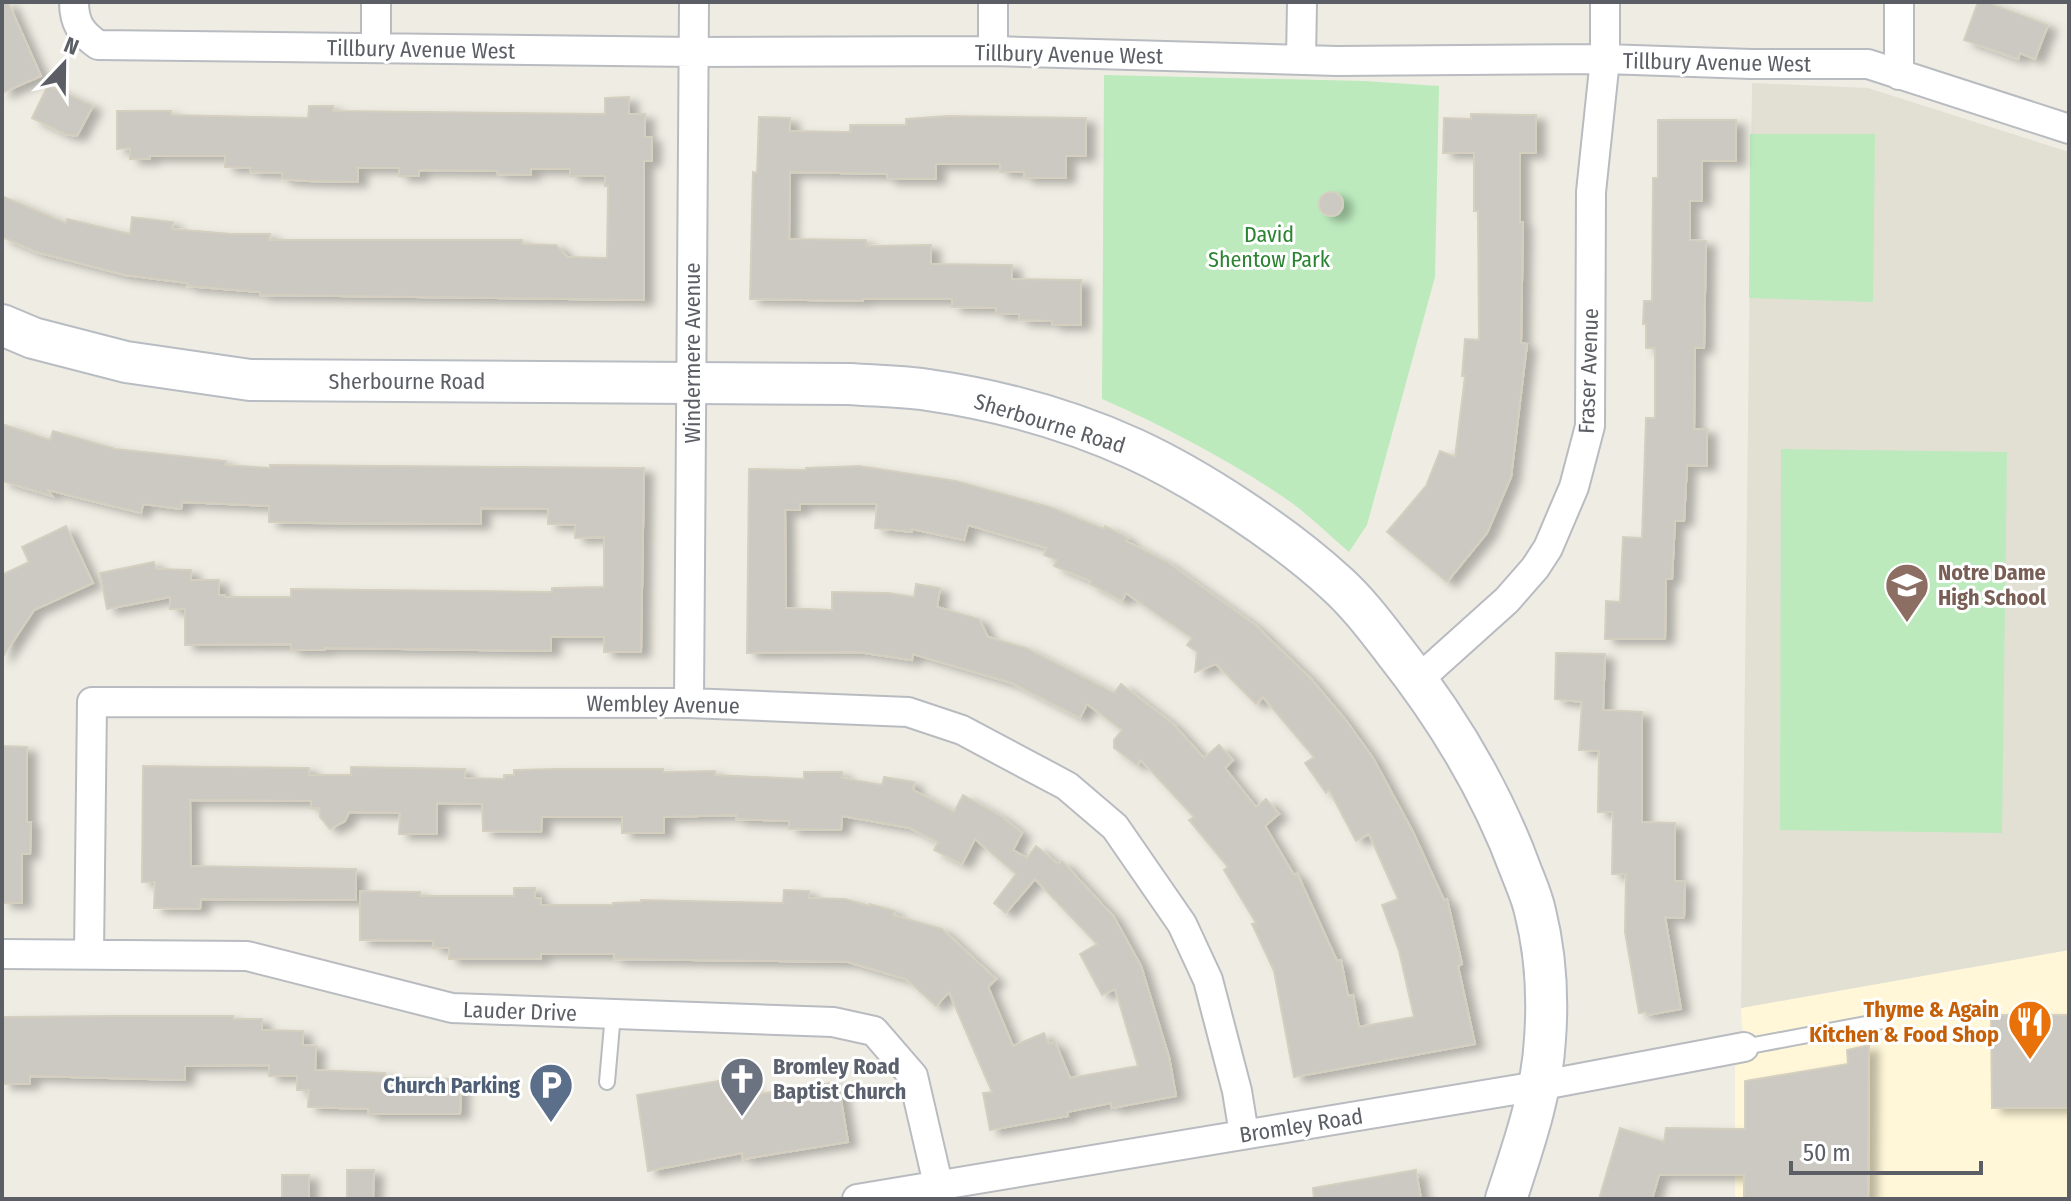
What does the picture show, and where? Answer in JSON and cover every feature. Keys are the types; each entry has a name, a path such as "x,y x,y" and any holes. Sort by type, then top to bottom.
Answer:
{"street":[{"path":"376,2 376,48"},
{"name":"Windermere Avenue","path":"689,703 694,2"},
{"path":"993,2 993,51"},
{"path":"1301,60 1302,2"},
{"name":"Fraser Avenue","path":"1418,680 1507,600 1535,568 1548,548 1574,487 1590,426 1591,192 1605,59 1605,2"},
{"path":"1899,2 1899,75"},
{"name":"Tillbury Avenue West","path":"74,9 83,34 98,45 694,52 993,51 1301,60 1440,62 1605,59 1868,64 2069,129"},
{"name":"Sherbourne Road","path":"2,325 33,338 126,362 250,380 849,384 925,389 994,402 1072,425 1134,449 1209,490 1268,530 1338,584 1418,680 1463,746 1503,823 1535,910 1545,1011 1545,1040 1533,1118 1506,1199"},
{"name":"Wembley Avenue","path":"89,954 92,702 689,703 908,712 962,730 1067,786 1115,827 1182,924 1208,980 1237,1091 1244,1134"},
{"name":"Lauder Drive","path":"2,954 247,956 452,1008 833,1022 874,1031 913,1076 938,1184"},
{"name":"Bromley Road","path":"857,1199 1538,1086 1744,1047"}],"lane":[{"path":"607,1082 613,1014"},
{"path":"1744,1047 1882,1021"}],"shaded area":[{"name":"Notre Dame High School","path":"1752,83 1868,88 2069,152 2069,950 1741,1008"},
{"path":"2069,950 2069,1199 1735,1199 1735,1067 1744,1047 1741,1008"}],"green space":[{"name":"David Shentow Park","path":"1104,75 1364,81 1439,86 1435,277 1367,525 1349,552 1292,503 1247,474 1176,434 1102,399"},
{"path":"1750,134 1875,134 1873,302 1749,298"},
{"path":"1781,449 2007,452 2002,833 1780,830"}],"building":[{"path":"2,2 8,2 41,76 2,93"},
{"path":"1978,2 1986,2 2048,25 2035,59 2020,53 2018,59 1964,40"},
{"path":"48,85 93,106 77,136 65,134 32,118"},
{"path":"629,97 629,114 645,114 645,137 652,137 652,161 644,161 644,300 260,295 260,292 187,286 188,283 125,275 37,252 2,237 2,196 66,223 67,219 130,234 132,217 173,222 172,229 270,234 269,240 522,240 522,244 556,245 567,257 607,258 608,186 605,186 605,176 570,176 570,169 531,169 531,175 497,174 497,171 419,170 419,176 399,176 399,168 358,168 358,182 308,181 282,179 282,173 225,167 225,156 130,159 130,148 117,149 117,111 308,118 309,106 333,106 333,111 605,114 605,98"},
{"path":"1471,114 1536,115 1536,153 1520,153 1520,222 1523,222 1521,343 1527,344 1511,477 1487,533 1447,582 1387,532 1426,486 1440,451 1455,457 1465,376 1462,376 1465,339 1479,340 1478,211 1474,211 1474,153 1443,153 1444,118 1471,119"},
{"path":"948,116 1086,118 1086,156 1066,156 1066,178 1024,178 1024,172 1000,172 1000,164 936,164 936,179 887,179 887,174 790,172 789,239 866,240 866,246 931,245 931,264 1012,265 1012,279 1081,280 1081,325 1019,320 1019,314 996,314 996,308 952,307 952,299 750,299 753,172 757,173 759,117 790,118 790,131 850,132 850,125 906,125 906,119"},
{"path":"1658,120 1736,120 1736,161 1702,161 1702,201 1690,201 1690,240 1706,241 1704,348 1695,348 1694,429 1707,429 1707,466 1687,465 1684,521 1675,521 1672,579 1666,579 1665,639 1605,639 1606,601 1620,602 1623,537 1642,538 1646,418 1655,418 1655,348 1646,348 1646,324 1643,324 1644,301 1652,301 1653,178 1658,178"},
{"path":"1331,192 1342,199 1343,204 1336,215 1331,216 1320,209 1319,204 1326,193"},
{"path":"2,424 50,440 53,431 116,449 226,461 225,465 270,468 270,465 644,468 641,652 604,652 604,637 551,637 551,651 291,650 291,644 185,645 185,609 170,609 170,597 107,609 100,573 154,562 156,569 191,570 191,580 219,580 219,595 225,597 291,597 291,589 552,592 552,588 604,587 604,537 575,538 575,525 548,524 548,509 481,508 481,524 269,522 269,506 182,502 181,509 143,504 141,513 48,490 52,496 2,481"},
{"path":"859,466 956,481 1050,507 1104,529 1105,526 1128,538 1126,541 1167,562 1255,625 1312,680 1345,719 1373,758 1413,832 1444,900 1447,899 1462,964 1458,966 1475,1044 1294,1077 1274,971 1252,924 1256,923 1224,870 1228,867 1189,820 1194,817 1141,760 1137,765 1114,748 1114,740 1122,730 1087,704 1080,718 1012,683 913,654 912,660 858,652 747,653 749,469","holes":["800,504 877,504 875,528 912,532 912,529 964,540 968,525 1047,548 1044,555 1057,560 1054,566 1091,581 1090,584 1122,601 1126,593 1192,638 1187,645 1197,652 1195,672 1216,664 1256,704 1263,697 1314,757 1305,763 1326,793 1329,790 1356,841 1369,834 1398,899 1382,905 1399,951 1414,1017 1359,1027 1353,995 1348,996 1341,960 1337,961 1297,873 1294,875 1265,826 1279,814 1266,799 1256,807 1225,768 1233,760 1219,745 1204,758 1173,724 1121,684 1114,693 1026,648 988,637 979,619 937,607 940,588 916,584 914,597 888,593 832,592 832,610 786,608 785,510 800,510"]},
{"path":"66,526 93,583 34,610 2,658 2,575 29,562 22,547"},
{"path":"1556,653 1605,654 1603,710 1642,712 1642,822 1675,823 1675,881 1685,881 1684,918 1665,917 1681,1009 1647,1015 1646,1012 1639,1013 1625,932 1626,874 1612,874 1613,812 1598,812 1599,751 1579,750 1582,702 1555,699"},
{"path":"2,746 27,747 30,854 22,854 22,903 2,903"},
{"path":"143,766 309,768 309,775 351,775 351,767 465,769 465,778 504,779 504,775 514,775 514,770 557,769 715,771 715,775 804,779 804,772 842,772 842,778 882,785 884,777 914,782 913,790 954,812 963,795 1001,816 1022,833 1013,850 1027,858 1036,846 1058,864 1062,861 1114,917 1141,966 1169,1057 1176,1096 1112,1108 1111,1103 1067,1112 1068,1116 990,1130 983,1093 992,1092 949,992 936,1006 906,979 848,962 614,959 614,954 541,954 541,959 449,959 449,948 433,948 433,941 360,940 360,891 420,892 420,896 514,896 514,888 535,888 535,898 541,898 541,905 613,905 641,900 783,903 784,890 809,891 809,898 845,899 870,904 895,911 893,915 942,929 996,979 988,987 1013,1046 1044,1033 1049,1044 1055,1042 1070,1078 1138,1066 1115,989 1102,995 1080,954 1097,944 1035,879 1006,913 994,903 1016,874 975,839 962,864 934,850 938,842 910,828 842,816 841,830 789,829 789,821 736,819 736,815 664,817 664,833 622,833 622,817 542,817 541,832 483,831 482,804 437,803 437,834 399,834 400,813 349,812 345,821 330,829 320,817 319,808 311,808 311,801 190,800 191,866 356,869 356,900 201,899 200,909 154,908 155,882 142,882"},
{"name":"Thyme & Again Kitchen & Food Shop","path":"1991,1015 2069,1015 2069,1108 1992,1108"},
{"path":"233,1016 233,1019 262,1019 262,1030 303,1031 303,1045 316,1046 315,1070 385,1073 385,1078 461,1079 460,1114 368,1114 368,1109 308,1107 309,1090 297,1090 297,1076 269,1076 269,1065 185,1066 185,1080 30,1076 30,1084 2,1084 2,1017"},
{"path":"1869,1045 1868,1199 1744,1199 1744,1175 1659,1175 1652,1199 1599,1199 1620,1128 1664,1142 1666,1128 1745,1129 1745,1081 1848,1064 1847,1050"},
{"name":"Bromley Road Baptist Church","path":"748,1076 752,1095 838,1082 848,1142 743,1159 742,1153 648,1171 637,1095"},
{"path":"347,1170 374,1170 373,1199 347,1199"},
{"path":"1416,1170 1421,1199 1314,1199 1313,1188"},
{"path":"282,1175 309,1175 309,1199 282,1199"}],"place":[{"name":"Notre Dame High School","path":"1907,624"},
{"name":"Thyme & Again Kitchen & Food Shop","path":"2030,1061"},
{"name":"Bromley Road Baptist Church","path":"742,1118"},
{"name":"Church Parking","path":"551,1124"}]}
